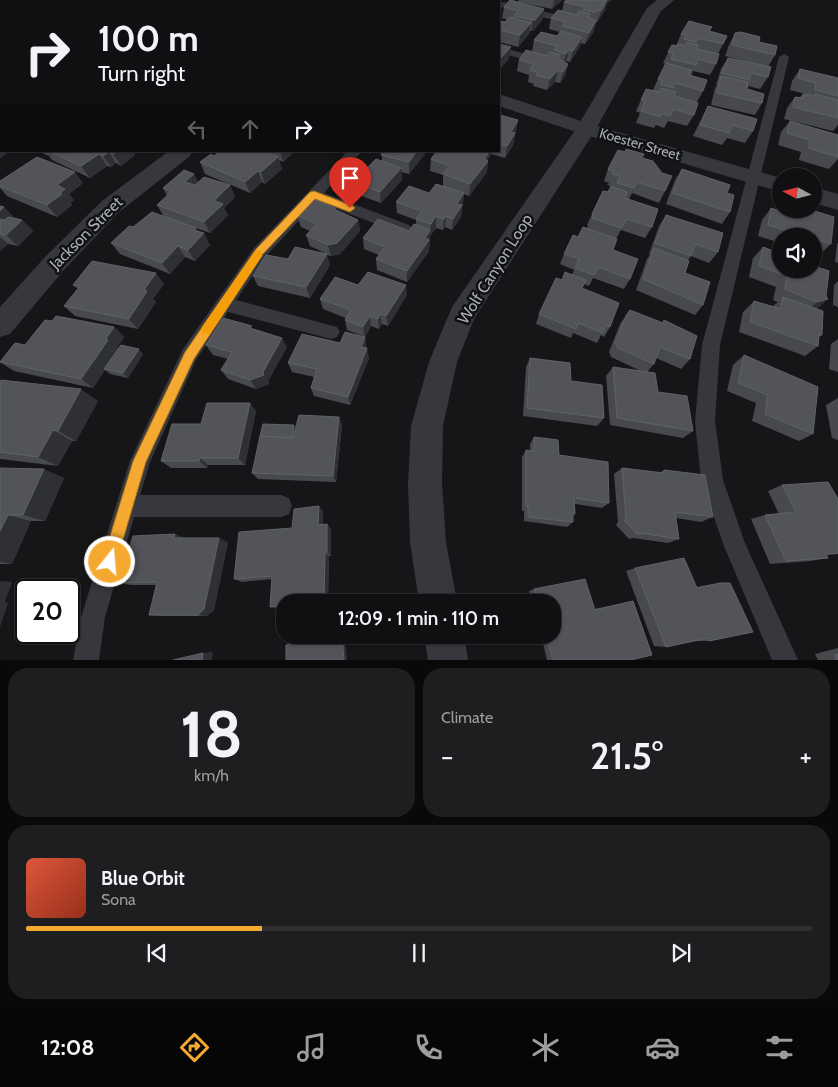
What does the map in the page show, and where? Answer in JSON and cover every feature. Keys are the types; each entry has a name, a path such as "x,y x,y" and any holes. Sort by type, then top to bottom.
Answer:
{"street":[{"name":"Wolf Canyon Loop","path":"437,594 428,542 425,484 427,426 443,362 462,315 586,128 655,8 666,0"},
{"name":"Koester Street","path":"500,100 586,128 772,182"},
{"name":"Jackson Street","path":"0,326 54,264 110,207 182,152"},
{"path":"822,197 838,202"},
{"path":"445,644 448,660"}],"lane":[{"path":"504,5 571,21"},
{"path":"500,50 542,61"},
{"path":"784,57 711,345 705,421 712,480 734,546 785,660"},
{"path":"86,660 93,617 140,461 190,356 260,252 355,152"},
{"path":"314,194 404,229"},
{"path":"224,304 331,332"},
{"path":"127,506 281,506"}],"building":[{"path":"510,0 544,9 535,20 514,16 518,11 504,7"},
{"path":"566,0 607,0 601,11 597,10 595,12 583,10 586,7 564,2"},
{"path":"558,10 576,15 579,11 590,14 588,17 596,21 589,33 562,26 566,22 551,18"},
{"path":"510,17 531,23 520,35 500,30 500,21 505,22"},
{"path":"689,21 712,27 709,31 727,36 723,44 698,38 696,42 684,39 686,35 681,34"},
{"path":"561,31 582,37 573,51 569,50 566,54 554,50 557,46 534,40 541,32 557,36"},
{"path":"741,32 760,37 759,42 777,46 775,55 732,45 735,33"},
{"path":"687,42 698,45 697,49 719,54 716,64 698,59 696,65 671,59 673,53 668,52 672,45 685,46"},
{"path":"500,44 511,47 500,59"},
{"path":"526,50 547,56 550,52 560,55 558,59 568,64 563,72 558,70 550,79 536,75 538,72 530,70 534,64 519,60"},
{"path":"728,58 771,67 768,77 751,73 749,80 722,73"},
{"path":"666,63 691,70 689,75 707,80 703,91 675,83 673,88 660,84 662,80 658,79"},
{"path":"800,69 838,78 838,96 815,90 816,83 798,78"},
{"path":"721,76 748,82 747,89 764,94 762,103 717,93"},
{"path":"661,88 676,92 674,96 698,103 694,115 673,109 670,116 662,114 660,117 641,111 645,101 641,100 646,89 659,92"},
{"path":"803,94 815,96 815,94 838,100 838,118 793,107 795,97 802,98"},
{"path":"708,106 757,119 753,131 732,125 729,133 700,125"},
{"path":"500,115 518,120 511,132 515,133 507,146 500,144"},
{"path":"790,121 838,135 838,157 809,148 810,140 787,133"},
{"path":"626,149 644,154 642,158 653,161 662,173 672,176 665,191 637,182 634,188 617,183 620,176 612,174 614,171 608,169 618,150 625,152"},
{"path":"51,152 109,152 103,156 99,154 81,166"},
{"path":"219,152 266,152 278,157 261,172 258,171 245,182 200,162 211,154 214,156"},
{"path":"383,152 416,152 409,162 381,155"},
{"path":"436,152 464,152 470,154 471,152 484,152 488,154 484,159 488,161 470,184 443,174 450,166 431,159"},
{"path":"37,157 75,172 57,185 65,189 60,193 62,194 47,205 0,186 0,181"},
{"path":"376,159 401,168 380,192 337,177 351,162 367,168"},
{"path":"682,169 730,185 727,193 734,195 730,212 673,193"},
{"path":"184,170 194,174 185,182 195,185 204,177 230,185 214,201 223,204 204,222 157,205 172,191 163,188"},
{"path":"436,184 464,193 457,204 462,205 453,219 446,216 444,219 436,216 431,224 416,219 422,211 396,202 409,186 429,193"},
{"path":"611,186 627,192 625,198 658,209 652,227 627,219 621,228 592,218 592,214 603,191 608,192"},
{"path":"314,199 358,220 337,243 328,245 306,235 317,224 297,215"},
{"path":"771,208 772,218 822,218 822,213 834,217 831,244 822,241 822,228 778,228 768,225"},
{"path":"152,212 196,228 194,230 204,233 188,250 178,246 162,263 111,243 129,226 133,227"},
{"path":"666,215 723,233 718,252 695,244 691,256 655,243"},
{"path":"8,217 22,220 6,235 0,234 0,219 5,220"},
{"path":"378,219 409,231 414,224 430,230 425,238 429,240 407,271 376,259 385,247 363,238"},
{"path":"583,227 617,239 613,250 638,259 630,279 598,267 594,275 575,268 579,259 564,254 573,235 578,237"},
{"path":"295,247 327,254 306,287 253,276 266,255 288,259"},
{"path":"763,247 772,250 772,271 759,266"},
{"path":"654,248 689,261 685,273 710,282 703,305 643,279"},
{"path":"92,261 156,273 144,290 147,291 129,319 64,306 80,286 73,285"},
{"path":"822,269 829,271 826,296 828,299 817,302 785,289 787,278 822,278"},
{"path":"368,272 406,285 386,316 380,314 378,319 370,316 363,327 345,320 351,310 320,299 335,277 358,285"},
{"path":"565,272 586,280 582,288 619,303 610,327 606,325 603,333 578,323 576,329 539,314 556,278 562,280"},
{"path":"783,297 823,311 822,335 819,335 818,346 750,322 754,301 781,309"},
{"path":"630,310 663,323 664,320 697,336 690,359 660,347 654,364 618,348 615,343"},
{"path":"56,316 114,327 106,339 108,340 81,379 0,362 15,343 25,345 45,320 52,321"},
{"path":"223,318 252,326 250,328 282,338 263,372 264,375 250,380 221,370 232,352 206,345"},
{"path":"345,332 365,337 361,347 367,348 348,397 311,388 317,369 288,363 302,334 340,343"},
{"path":"121,345 139,349 123,373 104,369"},
{"path":"744,355 818,387 813,434 765,414 768,395 738,383"},
{"path":"530,358 570,363 571,381 602,385 604,418 527,408"},
{"path":"613,367 655,373 658,392 687,396 693,431 617,418"},
{"path":"1,380 81,389 58,431 53,430 38,457 0,452"},
{"path":"207,403 250,403 238,458 161,461 172,424 201,424"},
{"path":"299,415 339,417 333,476 252,473 260,436 293,438"},
{"path":"263,424 294,425 292,438 260,436"},
{"path":"534,437 558,440 559,455 608,462 609,503 574,498 575,514 573,513 573,522 528,517 528,506 526,506 526,450 534,451"},
{"path":"0,468 44,469 23,515 8,515 0,531"},
{"path":"622,468 664,473 664,470 705,475 713,517 675,512 679,539 640,533 638,535 624,520 626,518"},
{"path":"828,482 838,499 838,553 826,554 828,558 786,561 765,515 796,512 782,485"},
{"path":"319,506 318,525 327,524 324,594 276,594 276,606 270,607 272,576 234,579 239,532 292,528 294,509"},
{"path":"175,534 174,538 219,538 204,609 198,615 149,615 157,582 118,583 133,536"},
{"path":"684,558 697,588 730,583 753,632 709,641 708,638 666,647 635,568"},
{"path":"585,579 595,610 633,601 652,655 631,660 553,660 549,644 561,644 561,594 536,594 534,589"},
{"path":"343,644 344,660 286,660 286,645"},
{"path":"203,653 202,660 173,660"}],"slow traffic":[{"path":"206,331 258,254"}],"route":[{"path":"110,562 140,461 190,356 260,252 314,194 350,208"}]}
